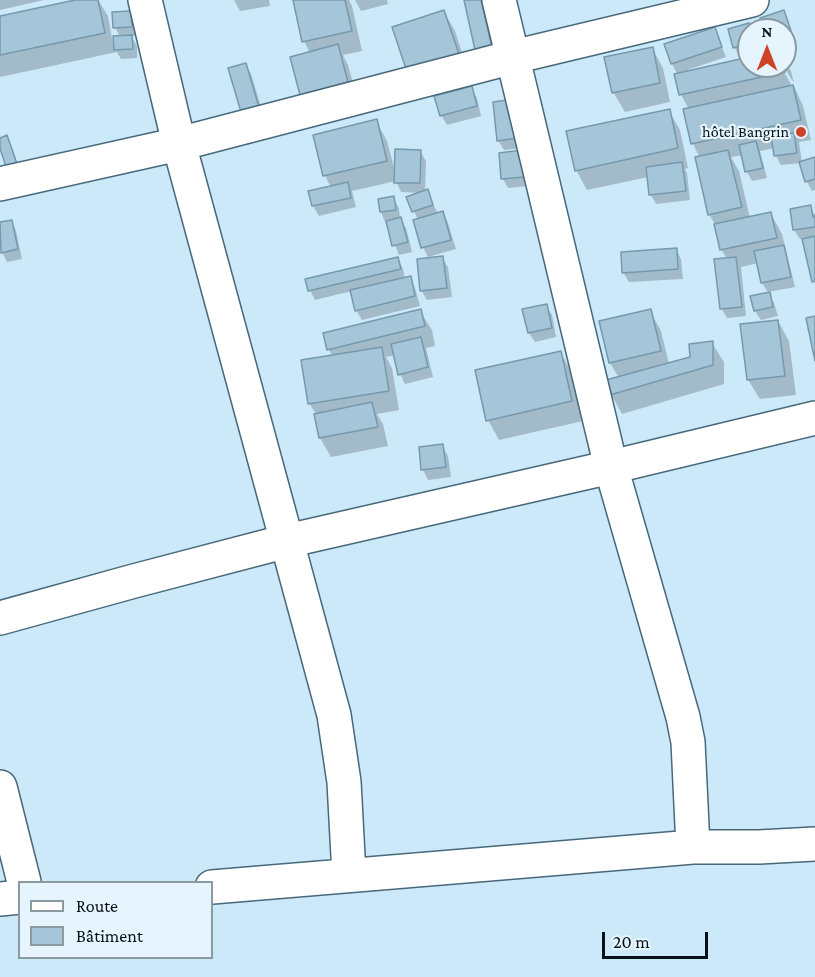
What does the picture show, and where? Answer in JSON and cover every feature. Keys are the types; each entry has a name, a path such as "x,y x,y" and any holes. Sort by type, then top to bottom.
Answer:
{"street":[{"path":"145,0 179,144 334,716 344,782 349,875"},
{"path":"499,0 611,468 683,717 688,741 693,847"},
{"path":"0,184 179,144 513,57 752,0"},
{"path":"0,618 134,580 287,542 611,468 815,418"},
{"path":"0,787 24,881"},
{"path":"213,887 693,847 759,848 815,844"},
{"path":"0,899 18,897"}],"building":[{"path":"75,0 98,0 105,33 0,55 0,16"},
{"path":"293,0 345,0 352,31 302,42"},
{"path":"464,0 481,0 492,47 475,50"},
{"path":"444,10 459,54 407,72 392,27"},
{"path":"784,10 787,18 760,18"},
{"path":"131,11 132,27 113,28 112,12"},
{"path":"737,26 737,47 733,48 728,29"},
{"path":"715,27 722,47 671,64 664,44"},
{"path":"132,35 133,49 114,50 113,36"},
{"path":"338,44 348,82 300,95 290,57"},
{"path":"653,47 660,83 612,93 604,57"},
{"path":"737,60 737,78 757,78 679,95 674,74"},
{"path":"246,63 259,107 241,112 228,68"},
{"path":"793,85 801,120 691,144 683,109"},
{"path":"472,86 477,106 440,116 434,96"},
{"path":"514,99 518,138 497,141 493,102"},
{"path":"670,109 678,148 575,171 566,131"},
{"path":"377,119 387,161 323,176 313,135"},
{"path":"794,133 797,153 774,156 771,135"},
{"path":"7,135 18,167 7,170 0,148 0,138"},
{"path":"756,141 763,168 745,172 739,145"},
{"path":"395,149 421,150 420,183 394,183"},
{"path":"522,150 524,177 501,179 499,153"},
{"path":"728,150 742,207 708,215 695,157"},
{"path":"815,157 815,179 805,182 799,162"},
{"path":"682,162 686,191 649,195 646,167"},
{"path":"348,182 351,198 312,206 308,191"},
{"path":"428,189 433,205 412,212 406,197"},
{"path":"394,196 396,210 380,212 378,199"},
{"path":"811,205 813,217 815,216 815,227 793,230 790,209"},
{"path":"443,211 451,240 421,248 413,220"},
{"path":"771,212 777,238 720,250 714,224"},
{"path":"401,217 408,242 392,246 386,221"},
{"path":"12,220 18,249 1,253 0,222"},
{"path":"815,236 815,281 812,282 802,239"},
{"path":"784,245 791,277 761,283 754,251"},
{"path":"677,248 678,269 622,273 621,252"},
{"path":"443,256 447,288 420,291 417,259"},
{"path":"398,257 401,269 308,291 305,279"},
{"path":"736,257 742,307 720,309 714,259"},
{"path":"411,276 415,296 355,311 350,290"},
{"path":"770,292 773,307 754,311 750,296"},
{"path":"547,304 552,328 528,333 522,309"},
{"path":"421,309 425,326 327,350 323,333"},
{"path":"651,309 661,351 609,363 599,321"},
{"path":"815,316 815,361 806,318"},
{"path":"778,320 785,376 747,380 740,324"},
{"path":"421,337 428,367 398,375 391,344"},
{"path":"713,341 713,365 610,395 606,380 690,357 689,344"},
{"path":"382,347 389,391 308,404 301,360"},
{"path":"561,351 572,401 486,421 475,370"},
{"path":"372,402 378,427 319,438 314,414"},
{"path":"443,444 446,467 421,470 419,447"}],"place":[{"name":"hôtel Bangrin","path":"801,132"}]}
